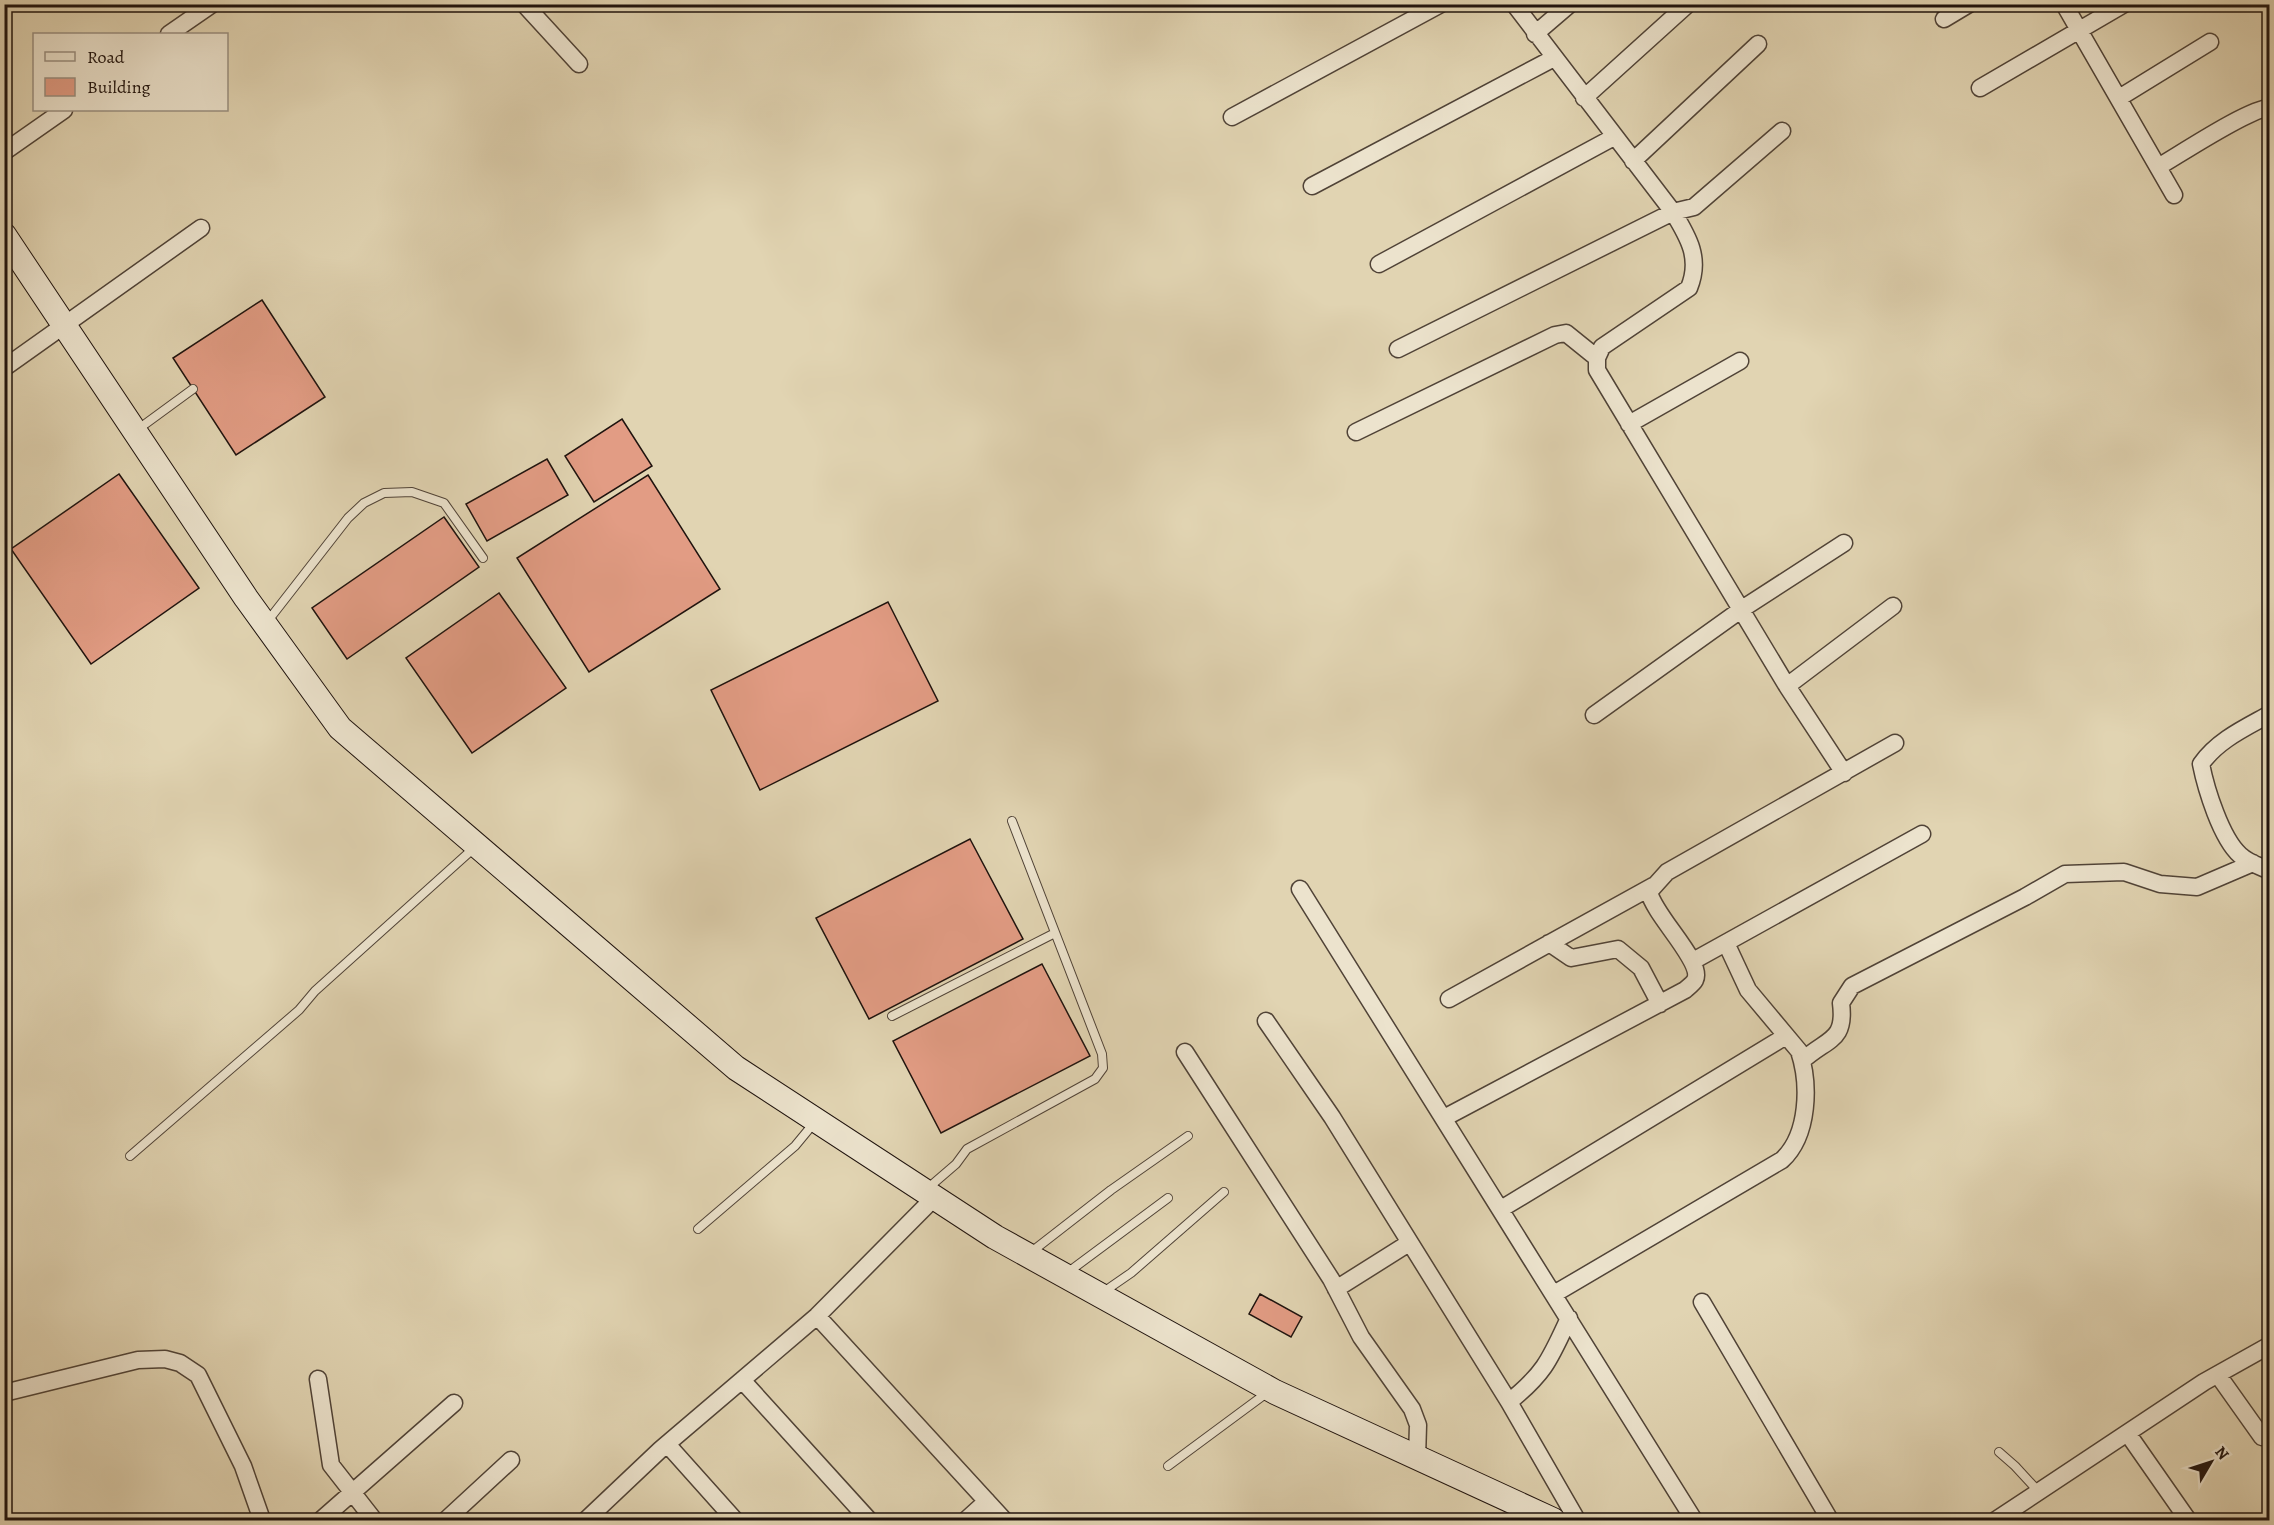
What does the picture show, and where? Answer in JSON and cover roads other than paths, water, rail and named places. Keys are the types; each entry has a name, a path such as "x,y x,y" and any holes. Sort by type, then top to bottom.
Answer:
{"main road":[{"path":"4,235 63,327 265,625 340,728 736,1068 929,1194 1027,1254 1271,1390 1553,1521"}],"street":[{"path":"524,4 579,64"},
{"path":"1232,117 1441,4"},
{"path":"1514,4 1673,212 1685,231 1696,257 1695,275 1689,288 1602,347 1597,358 1597,370 1787,686 1844,773"},
{"path":"1535,34 1570,4"},
{"path":"1584,98 1688,4"},
{"path":"1944,19 1969,4"},
{"path":"2064,4 2174,195"},
{"path":"1980,88 2124,4"},
{"path":"170,33 211,5"},
{"path":"2119,98 2210,42"},
{"path":"1633,161 1758,44"},
{"path":"1312,186 1554,58"},
{"path":"2158,167 2242,118 2260,109 2270,108"},
{"path":"4,152 63,111"},
{"path":"1398,349 1673,212 1694,207 1782,131"},
{"path":"1379,264 1614,136"},
{"path":"4,368 201,228"},
{"path":"1356,432 1555,335 1566,333 1597,358"},
{"path":"1629,424 1740,361"},
{"path":"1594,715 1742,609 1844,543"},
{"path":"1787,686 1893,606"},
{"path":"2270,714 2224,740 2210,751 2201,764 2205,782 2231,846 2253,864 2270,870"},
{"path":"1444,1118 1660,1004 1694,982 1697,973 1693,961 1660,918 1649,892 1653,886 1667,872 1895,743"},
{"path":"1693,961 1922,834"},
{"path":"1802,1061 1840,1031 1843,1019 1841,1003 1852,986 2065,874 2124,872 2160,884 2197,886 2253,864"},
{"path":"1449,999 1653,886"},
{"path":"1300,889 1694,1521"},
{"path":"1554,1294 1782,1160 1791,1152 1802,1130 1805,1100 1799,1051 1748,990 1725,943"},
{"path":"1549,944 1571,958 1618,949 1641,968 1660,1004"},
{"path":"1266,1021 1320,1097 1509,1402 1577,1521"},
{"path":"1501,1209 1786,1036"},
{"path":"1185,1052 1336,1289 1361,1336 1412,1409 1418,1425 1417,1458"},
{"path":"587,1520 667,1444 817,1316 929,1194"},
{"path":"1336,1289 1409,1243"},
{"path":"1702,1302 1830,1521"},
{"path":"817,1316 1004,1521"},
{"path":"1509,1402 1535,1382 1549,1362 1569,1318"},
{"path":"1996,1521 2218,1375 2270,1346"},
{"path":"4,1393 138,1360 165,1359 180,1363 198,1375 243,1466 261,1521"},
{"path":"2218,1375 2262,1437"},
{"path":"318,1379 331,1465 374,1521"},
{"path":"742,1380 869,1521"},
{"path":"321,1521 454,1403"},
{"path":"2128,1434 2188,1521"},
{"path":"667,1444 735,1521"},
{"path":"446,1521 511,1460"},
{"path":"966,1521 987,1501"}],"lane":[{"path":"135,432 193,389"},
{"path":"265,625 348,518 364,502 384,493 412,492 444,503 483,558"},
{"path":"929,1194 967,1149 1095,1078 1103,1068 1102,1054 1012,821"},
{"path":"130,1156 299,1010 315,991 477,846"},
{"path":"892,1016 1055,933"},
{"path":"698,1229 795,1146 816,1120"},
{"path":"1027,1254 1111,1190 1188,1136"},
{"path":"1099,1294 1131,1273 1224,1192"},
{"path":"1064,1275 1168,1198"},
{"path":"1168,1466 1271,1390"},
{"path":"1998,1452 2015,1466 2039,1492"}]}
